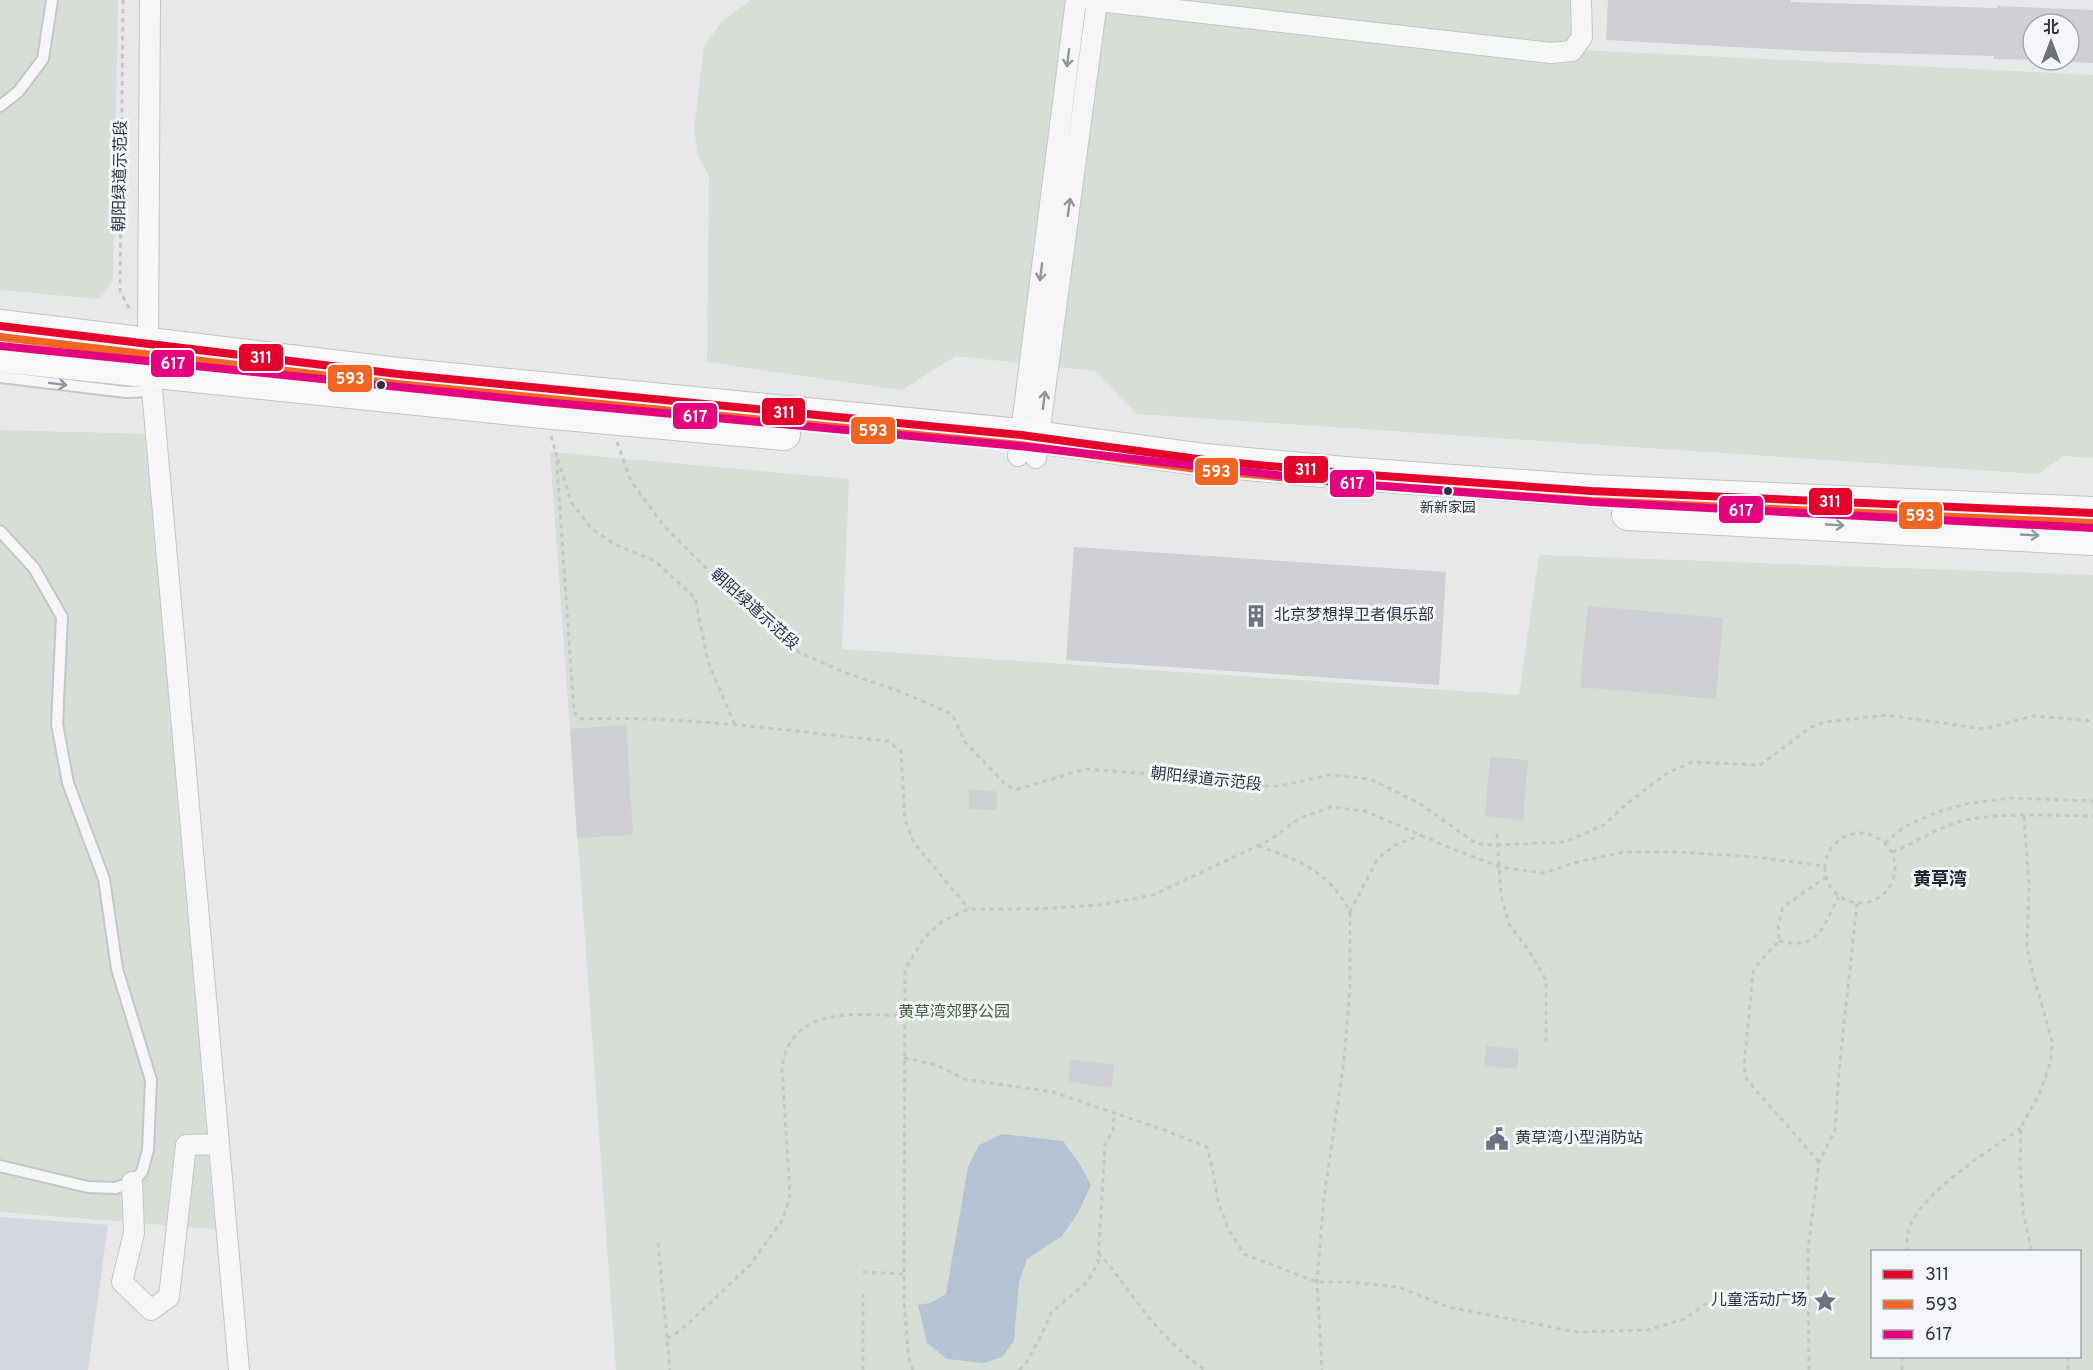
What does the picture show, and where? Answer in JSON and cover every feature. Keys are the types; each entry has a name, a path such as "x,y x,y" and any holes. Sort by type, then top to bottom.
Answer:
{"main road":[{"path":"0,326 150,369 398,374 1028,447 1260,484 1457,503 1591,512 2093,539"},
{"path":"0,356 150,369 609,418 1205,460 1356,474 1591,491 2093,513"}],"street":[{"path":"150,0 150,369 156,414 239,1370"},
{"path":"1028,447 1076,0"},
{"path":"1090,0 1551,53 1572,51 1582,36 1581,0"},
{"path":"1028,447 1096,1"},
{"path":"132,1182 134,1233 122,1282 151,1310 169,1297 186,1145 219,1144"}],"lane":[{"path":"0,106 18,92 43,58 52,0"},
{"path":"0,377 126,392 150,369"},
{"path":"0,531 34,568 62,617 57,724 63,759 68,783 104,879 117,969 151,1080 148,1150 142,1172 132,1182 116,1188 88,1187 0,1166"}],"path":[{"name":"朝阳绿道示范段","path":"123,0 120,291 129,308"},
{"path":"543,412 572,502 591,528 614,544 655,561 695,598 708,662 736,725"},
{"name":"朝阳绿道示范段","path":"609,418 631,481 663,525 731,593 800,653 952,714 965,742 1007,786 1018,789 1086,769 1191,777 1246,786 1279,786 1329,775 1370,779 1419,803 1477,844 1565,842 1604,825 1666,774 1692,762 1760,765 1811,727 1825,722 1887,715 1984,729 2033,716 2093,721"},
{"path":"556,452 574,712 579,719 621,717 736,725 888,741 901,751 905,820 914,843 969,909"},
{"path":"1885,843 1904,827 1937,812 1966,804 2009,798 2093,801"},
{"path":"913,1370 909,1360 904,1302 905,969 924,938 943,921 969,909 1036,909 1099,905 1154,896 1258,846 1300,818 1331,807 1365,811 1500,867 1542,873 1577,862 1623,852 1679,852 1755,857 1824,866"},
{"path":"1892,852 1955,823 2024,816 2093,816"},
{"path":"1907,1250 1909,1229 1926,1201 1956,1175 2021,1127 2041,1090 2051,1061 2052,1041 2028,948 2029,885 2024,816"},
{"path":"1853,833 1876,836 1885,843 1896,863 1896,874 1892,885 1884,895 1874,901 1857,903 1839,897 1831,888 1824,866 1827,854 1834,844 1842,837 1853,833"},
{"path":"1497,834 1501,895 1509,924 1530,952 1546,980 1546,1041"},
{"path":"1350,912 1378,858 1395,845 1422,835"},
{"path":"1258,846 1297,859 1321,873 1345,902 1350,912 1350,988 1344,1060 1324,1198 1317,1282 1322,1370"},
{"path":"1819,1162 1747,1080 1744,1066 1753,972 1779,941 1783,907 1826,877"},
{"path":"1779,941 1807,944 1818,936 1839,897"},
{"path":"1809,1370 1808,1249 1819,1162 1835,1130 1857,903"},
{"path":"667,1338 691,1321 750,1265 783,1219 789,1195 782,1068 788,1044 810,1024 824,1018 857,1014 905,1016"},
{"path":"904,1058 938,1065 964,1079 1053,1092 1207,1147 1218,1201 1228,1229 1244,1254 1317,1282 1350,1282 1398,1287 1448,1307 1577,1332 1648,1330 1684,1319 1707,1303 1735,1297 1808,1301"},
{"path":"1019,1370 1025,1365 1051,1314 1088,1281 1098,1263 1105,1144 1113,1131 1114,1114"},
{"path":"2021,1127 2020,1166 2023,1212 2031,1250"},
{"path":"658,1243 670,1370"},
{"path":"1098,1253 1113,1267 1160,1330 1193,1362 1205,1370"},
{"path":"863,1272 904,1274"},
{"path":"863,1294 863,1370"}],"shaded area":[{"path":"0,1217 108,1225 88,1370 0,1370"}],"green space":[{"path":"0,0 118,0 113,281 99,299 0,290"},
{"path":"752,0 1581,0 1581,50 2093,75 2093,458 2064,456 2037,474 1137,414 1095,371 956,356 902,390 707,362 709,176 698,155 694,129 704,46 722,21"},
{"path":"0,430 150,434 215,1229 0,1212"},
{"name":"黄草湾郊野公园","path":"550,452 849,479 842,649 1519,695 1539,555 2093,575 2093,1370 616,1370"}],"water":[{"path":"1002,1134 1063,1141 1091,1185 1078,1213 1062,1236 1027,1259 1019,1282 1014,1341 1002,1357 984,1363 947,1359 927,1343 918,1305 930,1303 946,1294 968,1167 979,1145"}],"building":[{"path":"1608,0 1791,0 1791,2 2093,10 2093,63 2081,62 2081,12 2021,12 2021,60 1994,59 1994,56 1809,51 1606,40"},
{"name":"北京梦想捍卫者俱乐部","path":"1074,547 1446,572 1439,685 1066,660"},
{"path":"1588,606 1723,618 1716,699 1580,687"},
{"path":"626,725 633,835 577,838 570,729"},
{"path":"1490,757 1528,760 1523,820 1485,816"},
{"path":"969,790 997,791 997,810 969,809"},
{"path":"1486,1046 1519,1049 1517,1069 1484,1066"},
{"path":"1071,1059 1114,1065 1111,1088 1068,1082"}],"transit line":[{"name":"311","path":"0,326 398,374 1021,435 1205,460 1356,474 1591,491 2093,513"},
{"name":"593","path":"0,337 397,384 1020,445 1204,470 1355,484 1591,501 2093,523"},
{"name":"617","path":"1,346 544,402 1019,446 1356,484 1592,502 2093,528"}],"place":[{"name":"新新家园","path":"1448,491"},
{"name":"北京梦想捍卫者俱乐部","path":"1256,616"},
{"name":"黄草湾小型消防站","path":"1497,1139"},
{"name":"儿童活动广场","path":"1825,1301"}],"district":[{"name":"黄草湾","path":"1940,880"}]}
